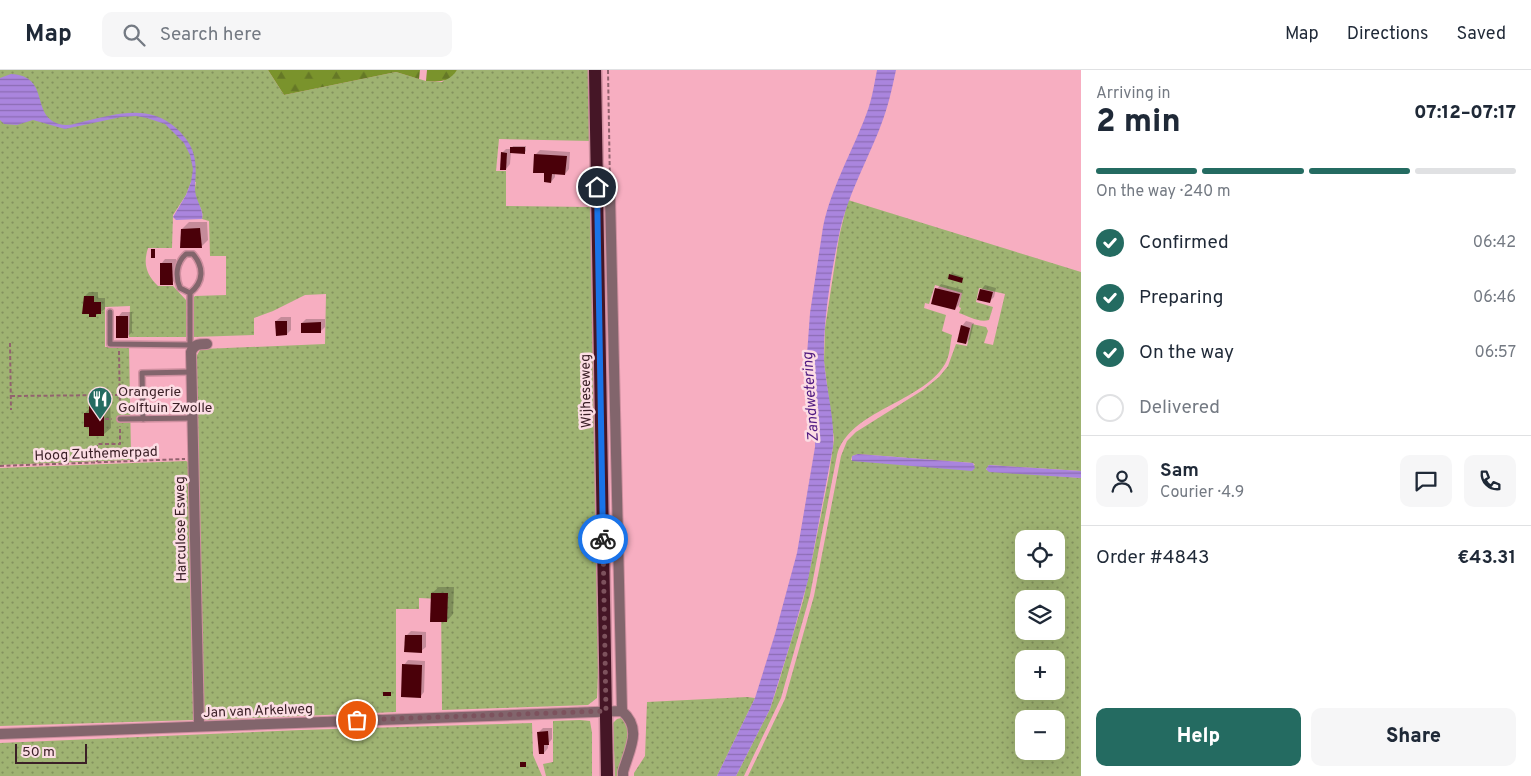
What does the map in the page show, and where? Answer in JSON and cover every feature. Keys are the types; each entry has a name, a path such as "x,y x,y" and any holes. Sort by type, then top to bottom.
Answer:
{"main road":[{"name":"Wijheseweg","path":"595,70 607,776"}],"street":[{"path":"610,195 622,711 632,723 634,732 622,772 623,776"},
{"path":"191,346 207,344"},
{"name":"Harculose Esweg","path":"191,346 199,725"},
{"path":"606,711 622,711"},
{"name":"Jan van Arkelweg","path":"0,734 606,711"}],"lane":[{"path":"186,254 193,254 200,267 201,277 198,287 190,293 180,288 176,279 181,258 186,254"},
{"path":"110,312 110,344 191,346 190,293"},
{"path":"143,419 142,373 191,372"},
{"path":"120,419 192,418"}],"path":[{"path":"608,70 610,195"},
{"path":"10,344 11,410"},
{"path":"97,462 97,444 120,444 119,344"},
{"path":"11,396 119,395"},
{"name":"Hoog Zuthemerpad","path":"0,466 192,459"}],"green space":[{"path":"0,70 268,70 284,95 396,72 426,81 442,82 457,70 590,70 591,141 499,139 496,171 506,171 506,206 592,207 599,646 597,698 588,705 442,710 441,599 419,598 419,609 396,609 396,712 203,720 196,357 200,350 203,349 325,344 326,294 305,295 254,318 254,335 193,337 193,298 195,296 226,295 226,256 210,256 209,221 202,219 202,211 195,195 196,182 191,182 186,195 173,215 172,248 148,248 146,259 148,273 158,286 173,286 186,300 187,337 129,337 130,306 105,307 105,347 129,347 131,453 150,453 152,457 131,458 131,460 0,465"},
{"path":"268,70 420,70 419,79 396,72 284,95"},
{"path":"427,70 457,70 447,79 426,81"},
{"path":"848,200 1081,272 1081,471 989,465 986,470 1081,478 1081,776 748,776 785,699 814,596 841,456 847,441 856,432 923,390 939,377 948,366 956,344 967,346 972,324 986,327 988,331 984,343 993,345 1005,294 979,288 976,302 993,307 989,320 981,321 959,313 962,293 935,285 929,304 925,303 924,308 946,315 942,331 952,335 947,361 934,377 920,388 870,417 856,427 844,440 837,455 810,595 781,698 744,776 736,776 770,709 777,688 803,601 829,475 834,439 824,362 825,328 839,237","holes":["858,454 973,463 975,465 851,460 852,456"]},
{"path":"186,461 190,463 194,720 0,726 0,468"},
{"path":"755,698 717,776 634,776 645,756 647,702"},
{"path":"621,718 630,725 625,760 618,776 615,776 613,723"},
{"path":"553,721 590,721 592,733 592,776 546,776 543,764 553,762"},
{"path":"532,723 533,755 542,776 0,776 0,743 301,730"}],"shaded area":[{"path":"877,70 896,70 890,98 876,139 847,207 833,265 826,313 824,360 833,425 833,447 808,580 770,709 736,776 717,776 755,698 797,553 815,447 815,422 807,355 810,313 823,227 836,184 868,109"},
{"path":"11,74 23,76 31,81 36,88 45,113 50,119 62,125 121,114 144,113 166,121 176,128 188,141 194,154 196,169 195,191 203,216 202,219 176,220 173,217 186,195 193,169 190,155 184,143 165,124 136,116 121,117 65,129 33,120 17,125 4,124 0,120 0,78"},
{"path":"858,454 973,463 975,468 972,471 852,461 852,456"},
{"path":"989,465 1081,471 1081,478 989,472 986,469"}],"building":[{"path":"510,147 525,147 525,154 510,153"},
{"path":"501,152 507,153 506,170 500,170"},
{"path":"534,154 567,156 565,175 552,174 551,183 544,182 544,173 533,173"},
{"path":"200,228 202,248 180,248 181,229"},
{"path":"151,249 155,249 155,258 151,258"},
{"path":"160,263 172,263 173,285 160,285"},
{"path":"949,274 963,278 962,283 948,279"},
{"path":"935,288 960,294 955,310 931,304"},
{"path":"980,289 993,292 990,303 977,300"},
{"path":"84,296 94,296 94,302 101,302 101,314 96,314 96,317 89,317 89,314 82,314"},
{"path":"116,316 128,316 128,338 116,338"},
{"path":"275,321 287,321 287,335 276,336"},
{"path":"321,322 321,333 301,333 301,323"},
{"path":"961,325 970,328 966,344 957,342"},
{"path":"104,403 104,436 89,436 89,427 84,427 84,413 89,413 89,404"},
{"path":"431,593 448,593 447,622 430,622"},
{"path":"405,635 422,635 422,653 404,652"},
{"path":"402,664 422,665 421,698 401,697"},
{"path":"383,692 391,692 391,696 383,696"},
{"path":"548,731 549,745 544,745 544,754 539,754 537,732"},
{"path":"520,762 526,762 526,767 520,767"}],"way so far":[{"path":"357,720 606,711 603,539"}],"place":[{"name":"Orangerie Golftuin Zwolle","path":"100,420"}],"route":[{"path":"597,187 603,539"}],"water label":[{"name":"Zandwetering","path":"810,397"}]}
